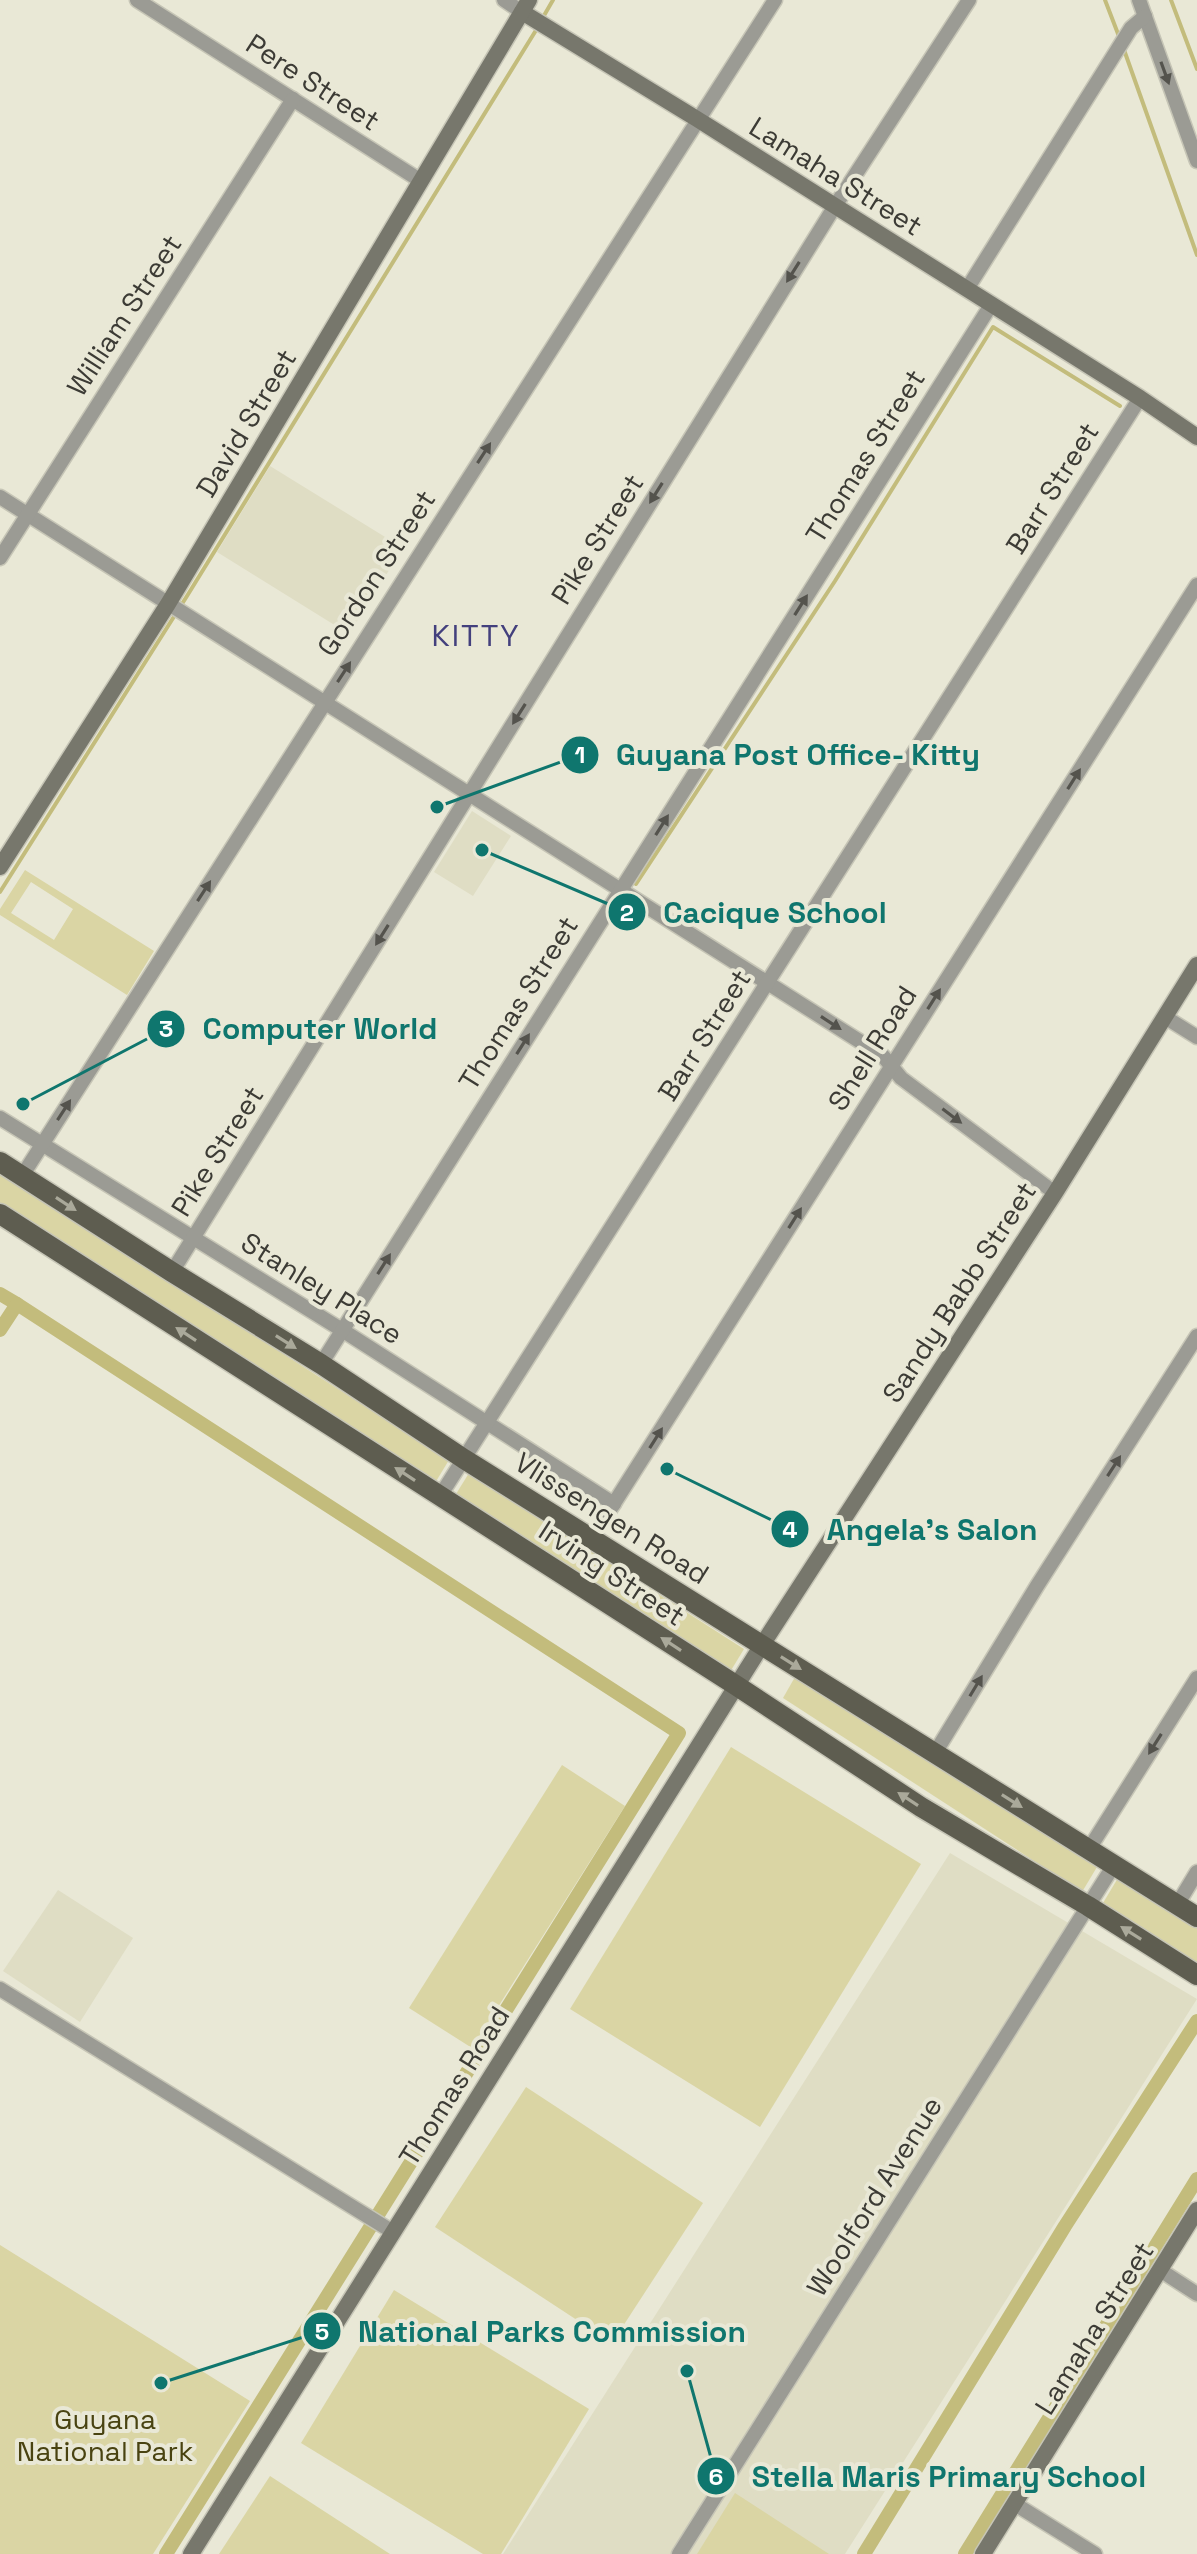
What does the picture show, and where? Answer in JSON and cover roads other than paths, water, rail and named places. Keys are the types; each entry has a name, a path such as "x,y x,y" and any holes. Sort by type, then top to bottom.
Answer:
{"main road":[{"name":"Vlissengen Road","path":"0,1162 321,1364 464,1459 1197,1917"},
{"name":"Irving Street","path":"0,1214 921,1807 1197,1975"}],"street":[{"name":"Pere Street","path":"137,0 421,181"},
{"name":"Lamaha Street","path":"504,0 533,14 1197,437"},
{"name":"Gordon Street","path":"22,1176 775,0"},
{"name":"Pike Street","path":"172,1272 835,206 969,0"},
{"path":"1139,0 1197,161"},
{"name":"David Street","path":"0,867 170,605 421,181 533,14"},
{"path":"967,289 1123,40 1145,16"},
{"name":"William Street","path":"0,558 293,99"},
{"name":"Thomas Street","path":"321,1364 991,305"},
{"name":"Barr Street","path":"440,1496 1140,398"},
{"path":"0,497 883,1056 901,1078 1055,1193"},
{"name":"Shell Road","path":"592,1538 1197,585"},
{"name":"Sandy Babb Street","path":"762,1645 1055,1193 1197,965"},
{"path":"1165,1017 1197,1037"},
{"name":"Stanley Place","path":"0,1118 342,1330 614,1504"},
{"path":"935,1753 1037,1586 1197,1336"},
{"name":"Thomas Road","path":"191,2554 388,2229 762,1645"},
{"path":"1089,1849 1197,1678"},
{"name":"Woolford Avenue","path":"679,2554 1114,1865"},
{"path":"1177,1905 1197,1872"},
{"path":"0,1989 388,2229"},
{"name":"Lamaha Street","path":"983,2554 1197,2210"},
{"path":"1160,2270 1197,2294"},
{"path":"1015,2504 1095,2554"}],"waterway":[{"path":"542,19 553,0"},
{"path":"1105,0 1120,39"},
{"path":"1171,0 1197,69"},
{"path":"0,892 187,596 538,27"},
{"path":"1123,47 1197,255"},
{"path":"636,884 835,581 993,327 1120,406"},
{"path":"0,1294 17,1304"},
{"path":"0,1330 17,1304 679,1733 166,2554"},
{"path":"864,2554 1065,2226 1197,2021"},
{"path":"965,2554 1197,2179"}],"place":[{"name":"Guyana Post Office- Kitty","path":"437,807"},
{"name":"Cacique School","path":"482,850"},
{"name":"Computer World","path":"23,1104"},
{"name":"Angela's Salon","path":"667,1469"},
{"name":"Stella Maris Primary School","path":"687,2371"},
{"name":"National Parks Commission","path":"161,2383"}],"district":[{"name":"KITTY","path":"476,636"}],"park label":[{"name":"Guyana National Park","path":"105,2435"}]}
